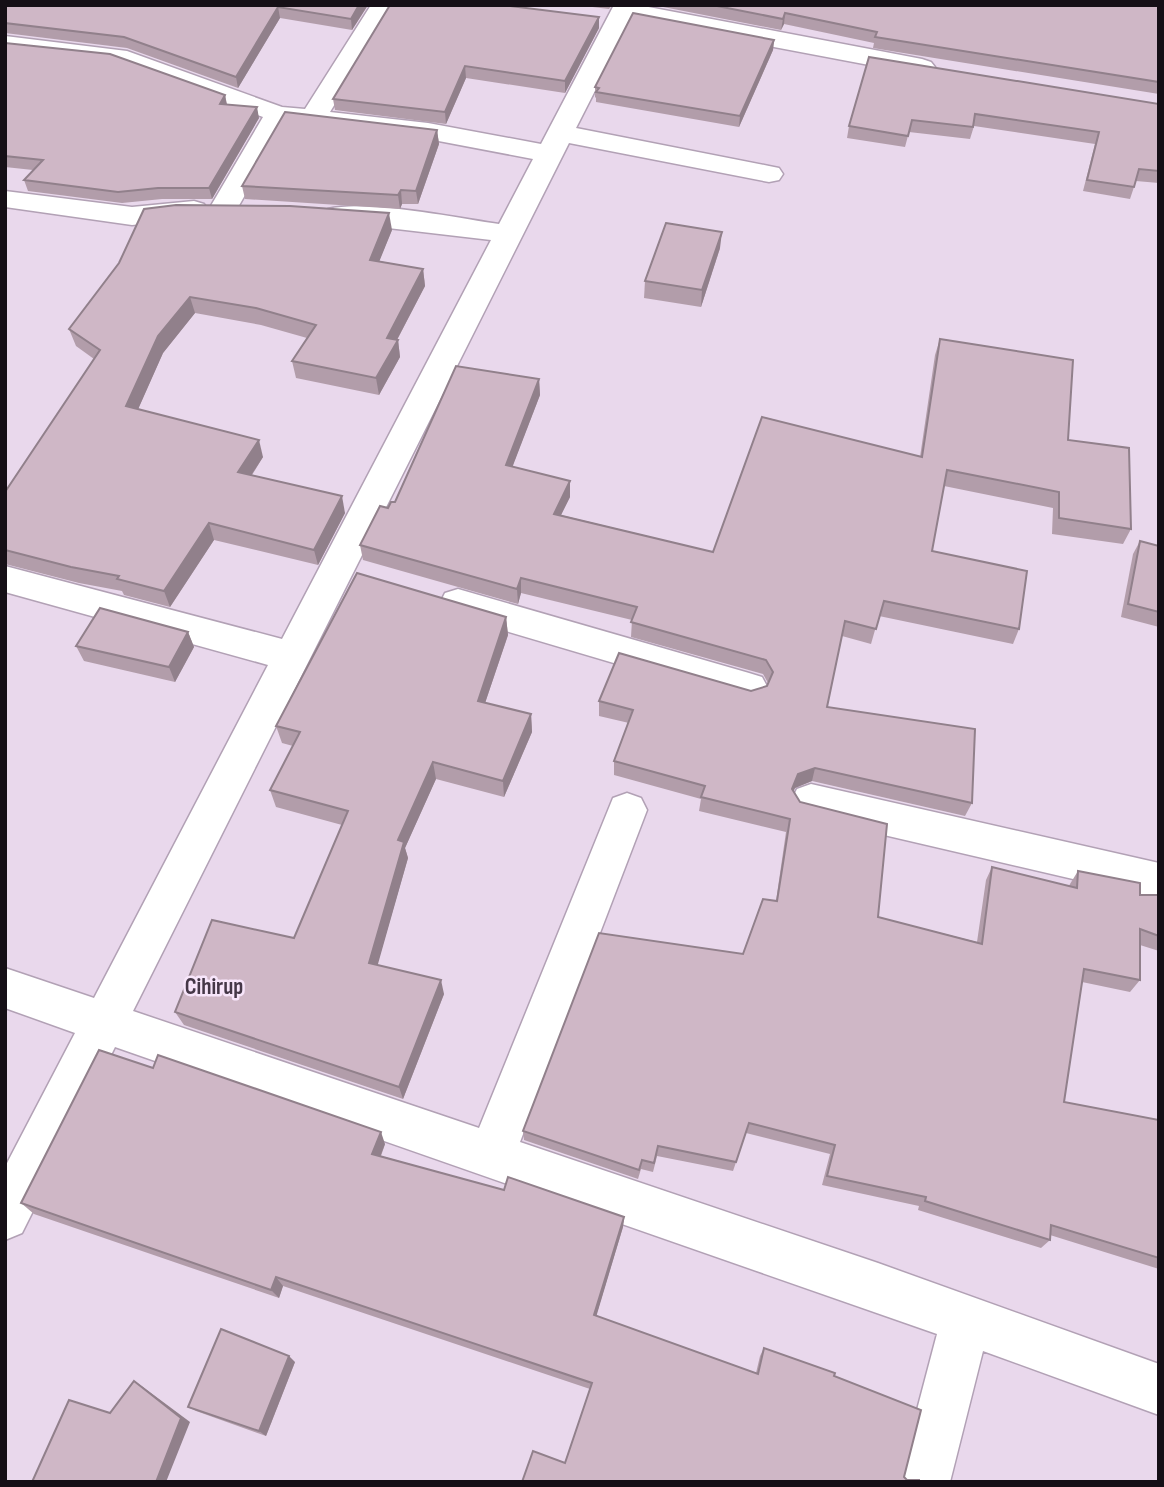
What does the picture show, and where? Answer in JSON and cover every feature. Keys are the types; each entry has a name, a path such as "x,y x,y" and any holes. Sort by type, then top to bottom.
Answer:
{"street":[{"path":"313,118 383,5"},
{"path":"5,1216 293,657 351,572 615,13 946,71"},
{"path":"5,43 118,56 278,114 555,143 769,174"},
{"path":"223,209 278,114"},
{"path":"5,199 132,216 181,210 258,210"},
{"path":"307,212 390,218 509,234"},
{"path":"5,579 293,657"},
{"path":"431,596 749,688"},
{"path":"811,801 1159,881"},
{"path":"492,1155 626,810"},
{"path":"5,988 966,1320 1159,1390"},
{"path":"924,1482 966,1320"}],"building":[{"path":"5,5 359,5 351,19 278,7 236,77 124,37 5,23"},
{"path":"390,5 501,5 599,17 565,81 465,66 445,112 333,99"},
{"path":"712,5 1159,5 1159,82 875,37 877,32 785,13 783,19"},
{"path":"633,13 774,40 740,116 596,92 599,88 595,87"},
{"path":"5,43 110,54 225,95 220,104 257,107 209,188 158,188 118,192 24,180 43,160 5,156"},
{"path":"869,57 1159,104 1159,171 1139,169 1134,187 1087,180 1099,132 975,114 973,127 912,120 908,136 849,126"},
{"path":"285,112 437,130 416,191 401,190 398,195 242,186"},
{"path":"176,205 290,206 389,213 370,260 423,269 387,338 398,340 376,378 292,361 316,325 256,308 190,297 158,336 126,406 259,440 238,472 342,496 314,550 209,523 164,591 117,579 119,576 5,550 5,492 100,350 69,329 119,263 144,209"},
{"path":"666,223 722,232 702,290 645,281"},
{"path":"940,339 1073,360 1068,440 1129,448 1131,529 1059,518 1059,492 947,470 932,551 1027,571 1019,629 884,601 876,629 845,621 827,707 975,729 972,803 815,768 798,774 792,789 800,802 887,824 878,917 982,944 992,867 1077,888 1078,871 1140,883 1140,895 1159,895 1159,936 1140,929 1140,980 1084,969 1064,1102 1159,1120 1159,1258 1051,1225 1050,1240 925,1201 926,1197 827,1176 835,1145 749,1123 736,1162 658,1146 654,1163 642,1160 639,1170 523,1131 599,933 743,954 763,899 777,901 790,819 701,797 705,786 614,761 633,710 599,701 619,653 751,691 767,686 773,672 766,660 631,622 637,607 521,578 517,589 360,545 380,506 388,508 391,502 395,502 456,366 539,379 506,465 570,481 554,514 713,552 762,417 922,457"},
{"path":"1140,541 1159,546 1159,612 1128,604"},
{"path":"357,573 506,617 478,701 531,714 503,781 433,762 398,840 404,842 369,963 441,980 399,1087 175,1012 212,920 294,938 348,811 270,790 300,732 276,726"},
{"path":"100,608 188,632 169,667 76,646"},
{"path":"99,1050 153,1068 158,1055 381,1132 372,1154 504,1190 508,1177 624,1217 594,1315 758,1374 764,1348 835,1373 834,1376 921,1410 904,1477 919,1482 522,1482 533,1451 565,1463 592,1383 276,1277 271,1290 21,1203"},
{"path":"221,1329 289,1356 259,1431 188,1407"},
{"path":"134,1381 181,1418 156,1482 32,1482 69,1400 110,1413"}],"district":[{"name":"Cihirup","path":"214,986"}]}
